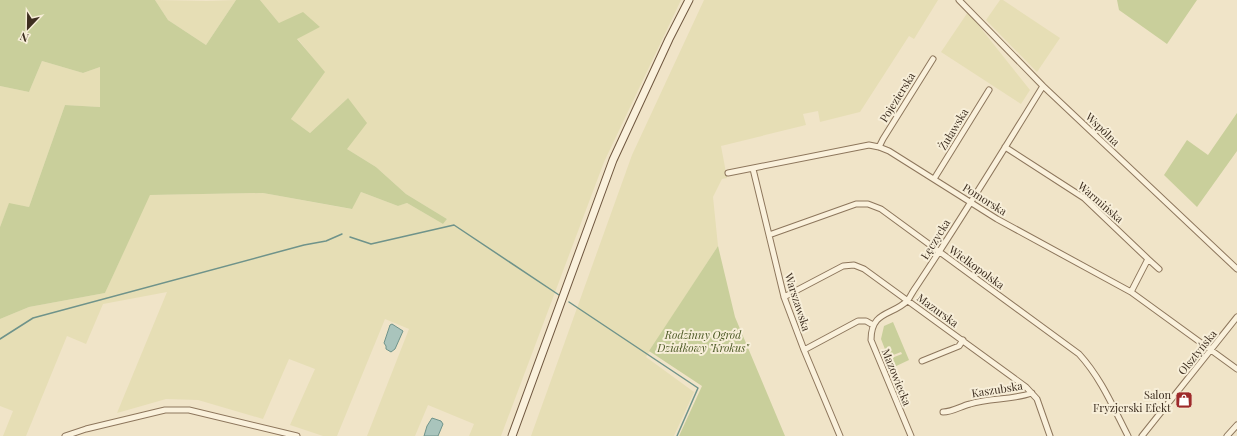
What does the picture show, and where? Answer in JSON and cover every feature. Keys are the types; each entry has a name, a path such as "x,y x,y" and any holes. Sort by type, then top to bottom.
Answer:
{"main road":[{"path":"512,436 613,160 689,0"}],"street":[{"name":"Wspólna","path":"958,0 1043,86 1237,269"},
{"name":"Pojezierska","path":"879,147 882,139 933,59"},
{"name":"Łęczycka","path":"874,325 878,318 908,300 1043,86"},
{"name":"Żuławska","path":"934,179 989,90"},
{"name":"Pomorska","path":"728,173 869,145 879,147 889,151 997,219 1130,292 1237,369"},
{"name":"Warmińska","path":"1005,147 1084,198 1159,269"},
{"name":"Warszawska","path":"753,169 784,297 804,350 840,436"},
{"name":"Wielkopolska","path":"769,235 856,204 868,204 881,209 1079,354 1103,385 1128,436"},
{"path":"1130,292 1148,259"},
{"name":"Mazurska","path":"784,297 843,266 854,264 864,269 1026,387 1037,399 1050,436"},
{"name":"Olsztyńska","path":"1142,436 1237,317"},
{"path":"804,350 858,321 866,321 874,325"},
{"name":"Mazowiecka","path":"874,325 871,332 871,340 910,436"},
{"path":"922,361 959,346 963,340"},
{"name":"Kaszubska","path":"943,412 950,412 970,404 1023,396 1032,393"},
{"path":"65,436 86,429 165,410 189,410 216,415 297,436"},
{"path":"1228,436 1237,425"}],"shaded area":[{"path":"155,0 236,0 206,45 168,20"},
{"path":"260,0 681,0 604,162 501,436 469,436 474,424 428,405 415,436 367,436 409,329 385,319 337,436 323,436 290,425 315,369 289,359 263,419 198,400 166,399 117,413 167,292 103,304 86,344 67,336 26,436 3,436 13,411 0,406 0,319 29,307 105,293 149,195 263,193 351,209 361,192 398,206 407,203 443,224 447,219 406,194 376,167 347,149 348,98 310,133 291,119 324,72 297,38 320,27 279,23"},
{"path":"704,0 938,0 914,39 909,36 860,112 820,122 818,111 803,114 806,125 721,146 727,178 722,179 713,197 718,246 646,357 694,392 674,436 531,436 632,155"},
{"path":"1000,0 1003,0 1060,38 1037,72 986,20"},
{"path":"968,12 1030,90 1021,104 941,52"},
{"path":"42,61 83,73 100,67 100,107 65,105 29,207 9,204 0,227 0,86 29,92"}],"green space":[{"path":"0,0 155,0 168,20 206,45 236,0 260,0 279,23 303,12 320,27 297,39 325,72 291,119 310,133 348,98 367,123 347,149 376,167 406,194 447,219 443,224 407,203 398,206 361,192 352,209 263,193 150,195 105,293 29,307 0,319 0,227 9,203 29,207 65,105 100,107 100,67 83,73 42,61 29,92 0,86"},
{"path":"1117,0 1197,0 1167,44 1119,10"},
{"path":"1237,113 1237,151 1197,207 1164,175 1187,140 1208,155"},
{"name":"Rodzinny Ogród Działkowy \"Krokus\"","path":"718,246 735,317 785,436 679,436 702,386 649,351"},
{"path":"893,322 909,360 892,368 889,359 902,354 901,352 888,357 881,339 884,326"}],"water":[{"path":"392,324 403,331 395,349 391,352 386,349 384,343 390,325"},
{"path":"432,418 441,421 443,424 438,436 424,436 427,426"}],"waterway":[{"path":"350,237 371,244 454,225 559,295"},
{"path":"0,339 33,318 304,245 326,241 342,234"},
{"path":"569,302 698,388 677,436"}],"place":[{"name":"Salon Fryzjerski Efekt","path":"1184,400"}]}
